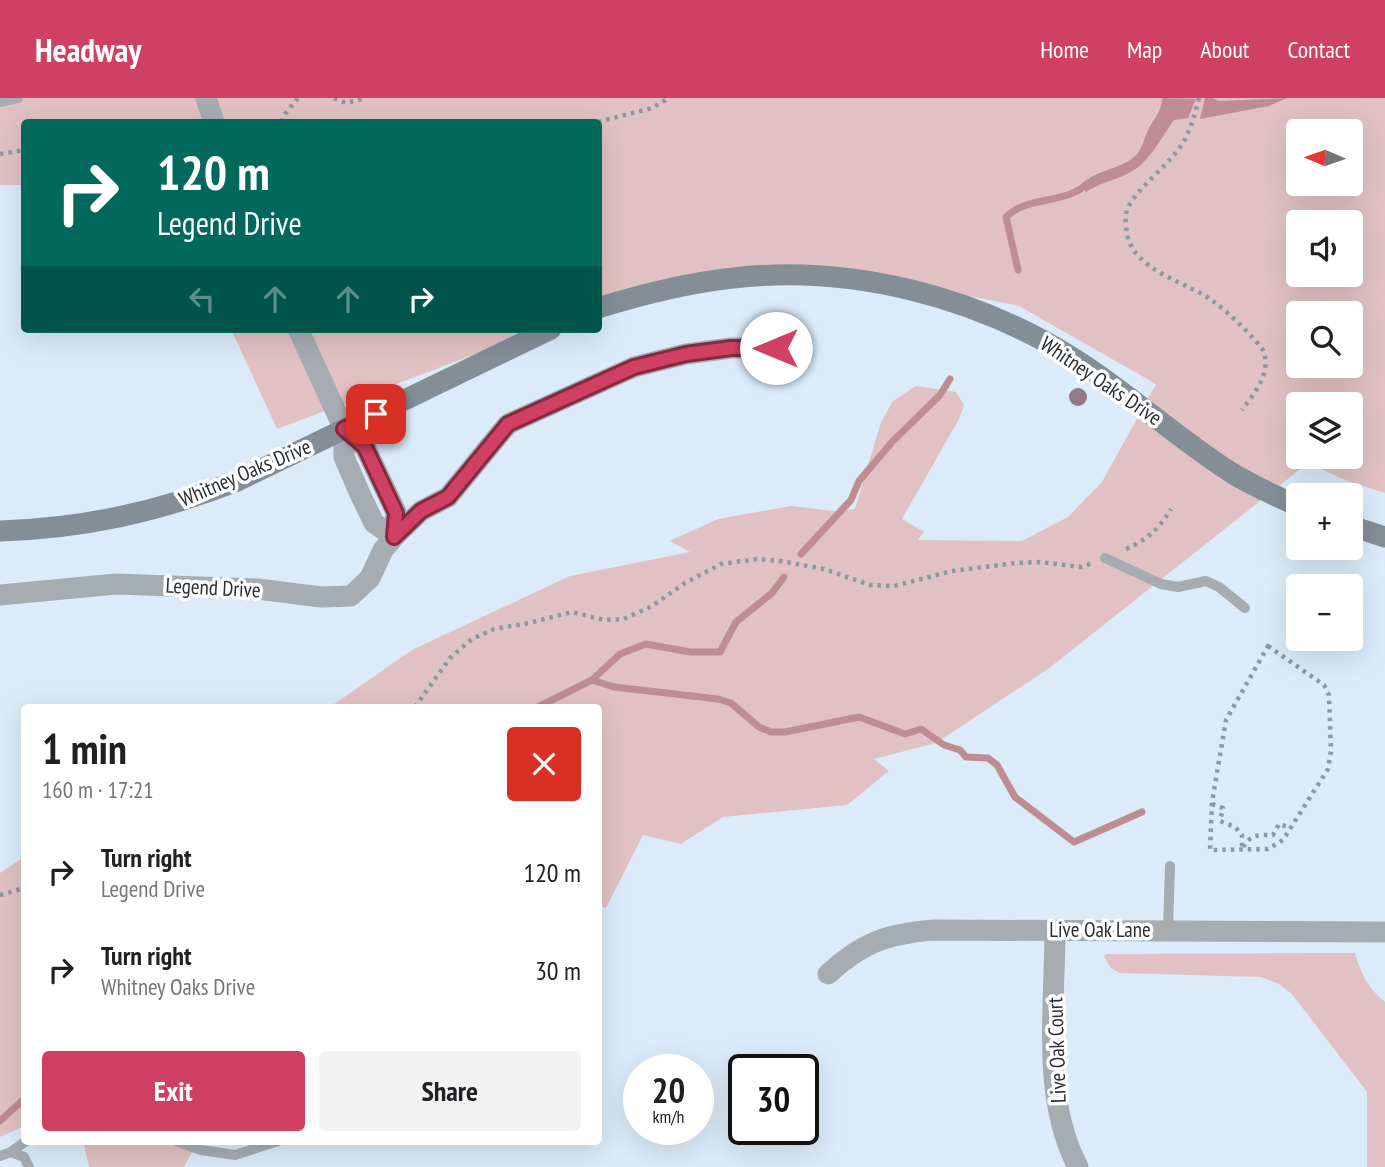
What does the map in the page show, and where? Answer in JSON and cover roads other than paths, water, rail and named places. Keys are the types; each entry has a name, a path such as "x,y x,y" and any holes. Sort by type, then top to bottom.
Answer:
{"street":[{"path":"205,98 213,119"},
{"name":"Whitney Oaks Drive","path":"602,307 683,285 756,276 831,277 931,296 984,314 1043,340 1115,386 1232,472 1286,500"},
{"path":"300,333 344,429 365,447 396,513 394,537"},
{"name":"Whitney Oaks Drive","path":"0,531 85,525 187,501 235,482 543,333"},
{"name":"Legend Drive","path":"0,595 116,584 258,589 321,597 351,596 370,578 383,550 394,537 421,511 448,497 508,424 634,367 686,354 731,348 776,348"},
{"path":"344,429 344,457 361,496 374,523 394,537"},
{"path":"361,496 383,485"},
{"path":"1363,530 1385,537"},
{"name":"Live Oak Lane","path":"828,974 848,956 870,942 899,933 933,930 1385,932"},
{"name":"Live Oak Court","path":"1055,930 1054,1090 1067,1142 1077,1167"}],"lane":[{"path":"0,102 18,98"},
{"path":"1105,558 1161,584 1178,587 1206,581 1219,587 1245,608"},
{"path":"1168,930 1170,866"},
{"path":"5,1154 21,1144"},
{"path":"187,1145 201,1150 235,1154 265,1145"},
{"path":"5,1154 24,1157 29,1167"}],"waterway":[{"path":"1018,270 1006,217 1025,205 1069,194 1088,183"},
{"path":"801,554 851,500 859,481 892,442 940,395 950,379"},
{"path":"592,680 620,654 646,644 690,652 720,652 736,622 772,593 784,577"},
{"path":"544,704 592,680 614,687 718,699 731,703 759,727 771,732 785,732 859,717 905,734 921,729 944,745 960,750 966,757 988,758 997,765 1015,797 1074,842 1142,812"},
{"path":"0,1121 21,1102"}]}
